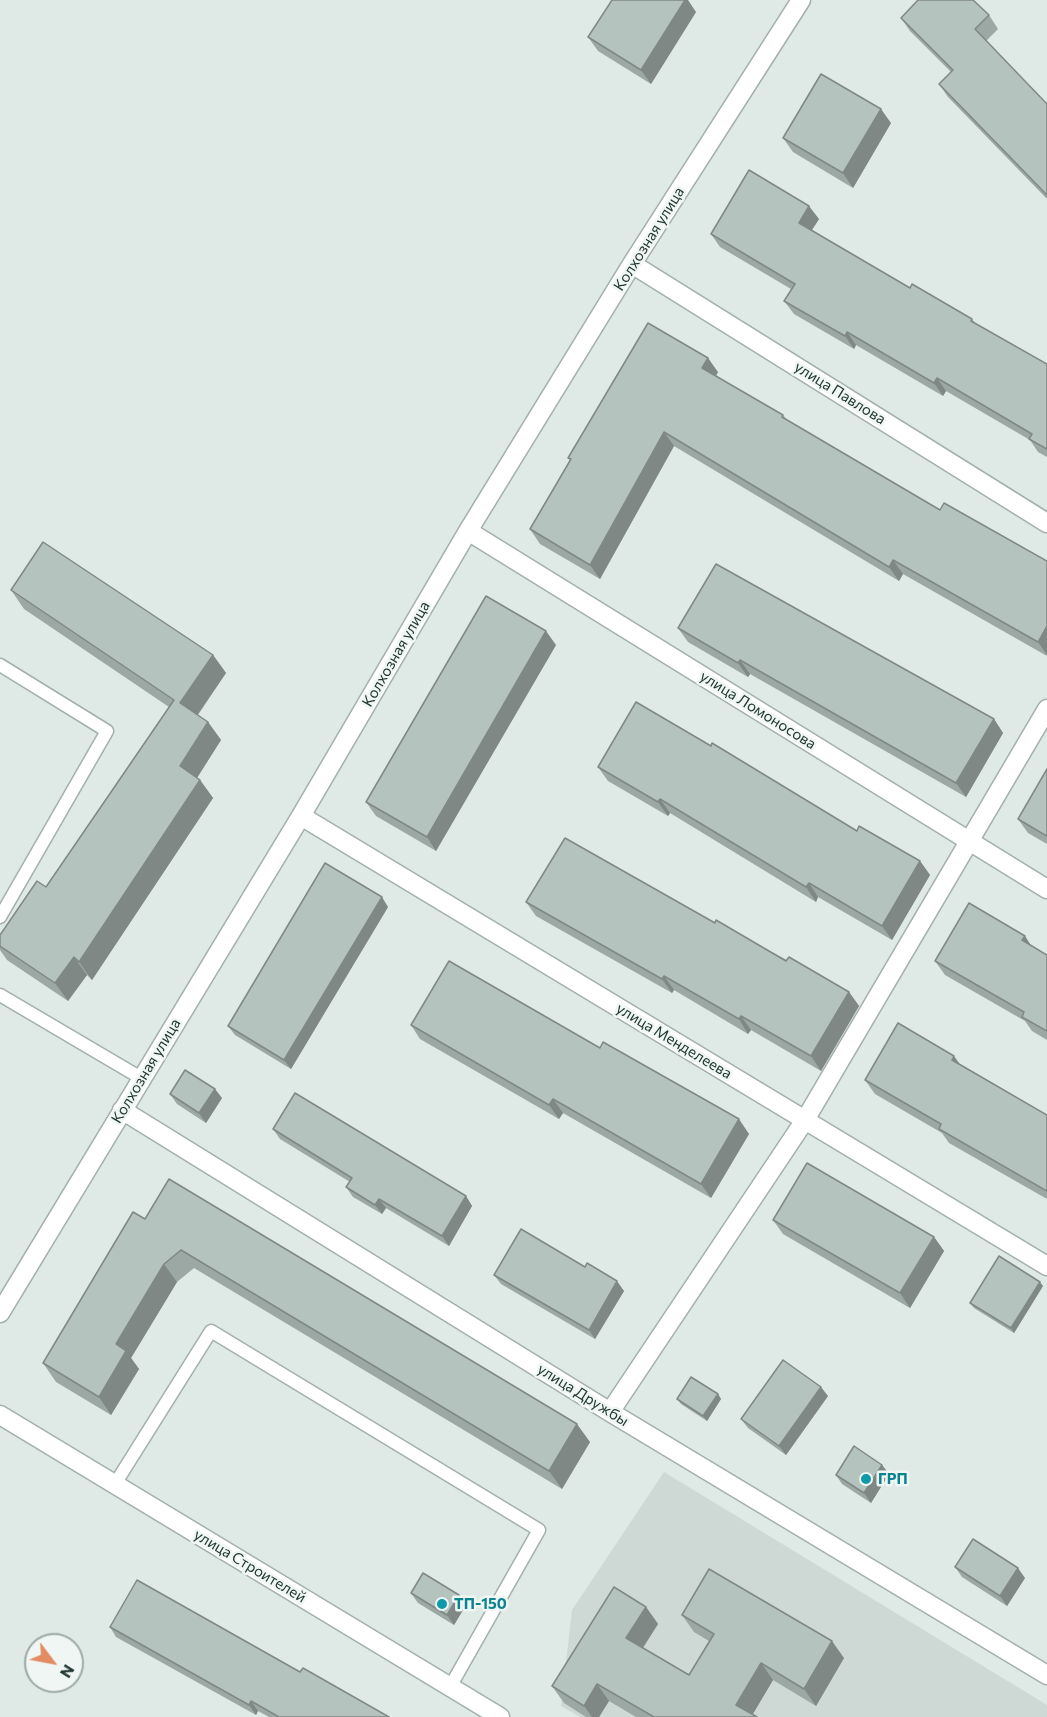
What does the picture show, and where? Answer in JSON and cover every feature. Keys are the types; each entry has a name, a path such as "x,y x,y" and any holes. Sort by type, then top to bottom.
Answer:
{"street":[{"name":"Колхозная улица","path":"0,1313 302,816 468,531 632,264 801,0"},
{"name":"улица Павлова","path":"632,264 1047,523"},
{"name":"улица Ломоносова","path":"468,531 1047,889"},
{"path":"610,1412 805,1120 1047,710"},
{"name":"улица Менделеева","path":"302,816 1047,1266"},
{"name":"улица Дружбы","path":"122,1110 610,1412 1047,1675"},
{"name":"улица Строителей","path":"0,1415 500,1717"}],"lane":[{"path":"0,665 107,731 0,917"},
{"path":"0,995 141,1078"},
{"path":"115,1484 211,1331 539,1530 450,1687"}],"shaded area":[{"path":"664,1472 1047,1705 1047,1717 580,1717 561,1706 572,1610"}],"building":[{"path":"612,0 685,0 641,70 588,37"},
{"path":"918,0 973,0 989,15 975,29 1047,104 1047,195 939,84 953,70 901,18"},
{"path":"821,74 881,109 843,173 783,138"},
{"path":"749,170 809,206 799,223 910,288 912,284 1047,364 1047,449 1029,439 1032,434 937,378 934,383 847,332 845,336 784,301 795,284 711,234"},
{"path":"648,323 708,358 702,368 783,415 782,417 940,510 944,503 1047,561 1047,626 1038,642 893,560 889,567 664,432 590,565 530,529 571,459 568,458"},
{"path":"43,542 213,655 180,703 208,722 180,766 200,780 79,962 74,957 55,983 0,946 0,935 37,881 46,887 174,700 11,590"},
{"path":"716,564 994,719 956,783 740,660 738,663 678,628"},
{"path":"486,596 546,631 427,837 366,802"},
{"path":"636,702 711,746 712,743 857,831 859,826 920,861 882,926 809,883 806,887 660,799 658,802 598,767"},
{"path":"1047,769 1047,836 1018,819"},
{"path":"565,838 715,923 716,920 786,961 789,957 849,992 811,1056 741,1016 739,1019 664,976 662,979 526,902"},
{"path":"325,863 382,897 284,1060 228,1026"},
{"path":"969,903 1025,936 1022,940 1047,955 1047,1031 1022,1017 1024,1012 935,961"},
{"path":"449,961 600,1048 603,1042 739,1119 701,1184 553,1099 549,1105 411,1025"},
{"path":"898,1023 954,1056 952,1060 1047,1115 1047,1191 939,1129 941,1124 865,1080"},
{"path":"185,1070 215,1089 199,1113 170,1094"},
{"path":"295,1093 466,1196 442,1236 379,1199 375,1205 346,1187 352,1178 273,1129"},
{"path":"807,1163 934,1237 900,1293 773,1220"},
{"path":"169,1179 577,1424 549,1471 181,1250 164,1264 116,1344 126,1351 99,1397 43,1363 133,1212 145,1219"},
{"path":"521,1229 585,1267 587,1263 617,1281 589,1330 494,1275"},
{"path":"999,1256 1040,1282 1011,1328 970,1303"},
{"path":"783,1360 821,1387 779,1446 741,1419"},
{"path":"691,1377 718,1394 703,1416 677,1399"},
{"path":"854,1446 882,1465 864,1493 836,1475"},
{"path":"973,1539 1018,1568 1000,1596 955,1567"},
{"path":"709,1569 832,1641 804,1689 761,1663 736,1705 757,1717 654,1717 597,1684 584,1706 552,1686 614,1587 646,1607 626,1638 689,1675 714,1634 682,1615"},
{"path":"423,1573 459,1595 447,1615 411,1593"},
{"path":"137,1580 300,1672 303,1668 389,1717 279,1717 251,1701 249,1705 110,1627"}],"place":[{"name":"ГРП","path":"866,1479"},
{"name":"ТП-150","path":"442,1604"}]}
